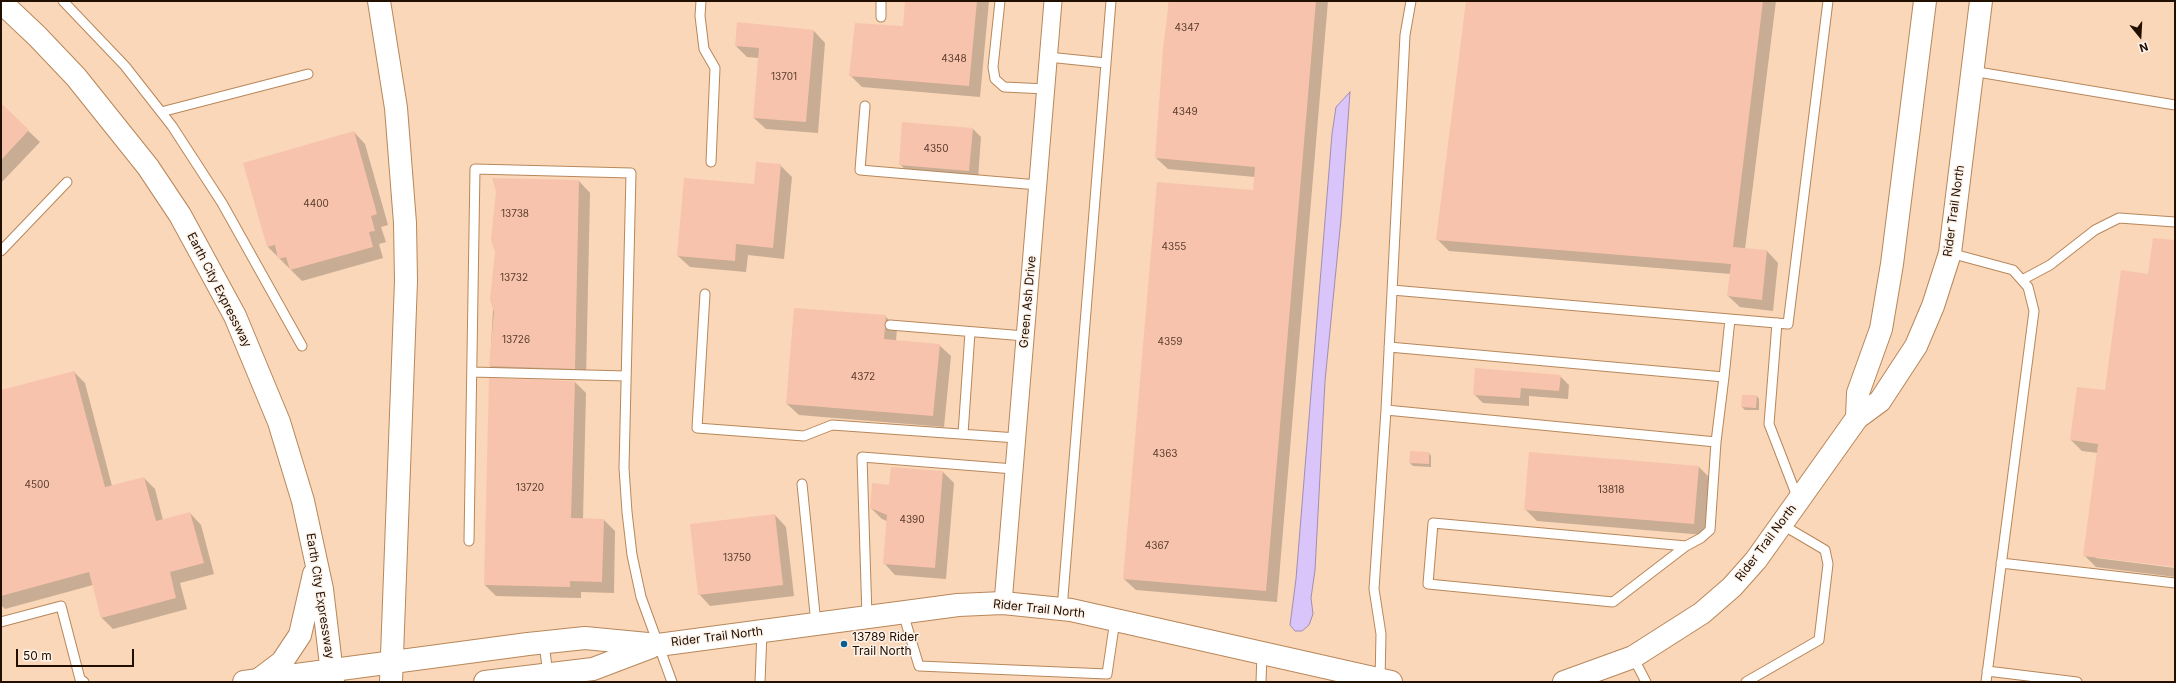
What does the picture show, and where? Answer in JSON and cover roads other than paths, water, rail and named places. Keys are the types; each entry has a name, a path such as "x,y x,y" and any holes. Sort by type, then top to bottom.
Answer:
{"main road":[{"path":"379,1 396,108 405,223 406,281 391,672"},
{"path":"1857,418 1858,393 1881,329 1892,264 1925,1"},
{"name":"Rider Trail North","path":"1564,682 1633,657 1702,613 1732,587 1756,560 1857,418 1880,401 1916,346 1933,306 1950,253 1982,1"},
{"name":"Earth City Expressway","path":"1,2 76,77 113,122 168,197 209,265 236,316 279,422 303,501 317,561 333,676"},
{"path":"251,681 282,662 300,635 308,606 317,561"},
{"name":"Rider Trail North","path":"251,681 391,672 544,643 585,638 658,645 958,605 1003,603 1062,609 1385,681"},
{"name":"Rider Trail North","path":"485,682 548,678 593,669 658,645"}],"street":[{"name":"Green Ash Drive","path":"1003,603 1053,1"}],"lane":[{"path":"63,1 125,66 161,112 222,203 302,346"},
{"path":"701,1 700,16 704,49 715,68 711,162"},
{"path":"881,1 881,17"},
{"path":"1000,1 993,67 995,79 1004,86 1046,89"},
{"path":"1062,609 1111,1"},
{"path":"1385,681 1381,634 1374,589 1386,410 1405,35 1411,1"},
{"path":"1392,290 1788,324 1828,1"},
{"path":"1048,57 1106,63"},
{"path":"1972,71 2175,105"},
{"path":"161,112 308,74"},
{"path":"864,106 860,170 1038,185"},
{"path":"469,541 475,169 631,172 624,468 631,548 641,597 672,682"},
{"path":"1,251 67,182"},
{"path":"2022,280 2050,265 2095,230 2119,218 2175,222"},
{"path":"1950,253 2013,270 2028,287 2034,311 1986,682"},
{"path":"706,294 697,428 804,436 832,425 1017,438"},
{"path":"1686,546 1433,523 1428,584 1613,602 1686,546 1701,538 1710,530 1716,442 1730,319"},
{"path":"1777,323 1769,424 1798,500"},
{"path":"890,325 1025,336"},
{"path":"963,434 970,332"},
{"path":"1389,347 1724,378"},
{"path":"472,372 626,376"},
{"path":"1386,410 1716,442"},
{"path":"867,617 862,457 1014,469"},
{"path":"802,484 816,624"},
{"path":"1746,682 1819,640 1828,564 1825,550 1781,524"},
{"path":"2001,563 2175,582"},
{"path":"1,622 61,606 80,679 84,682"},
{"path":"903,613 919,666 1107,674 1115,620"},
{"path":"760,682 762,632"},
{"path":"544,643 548,678"},
{"path":"1261,682 1262,654"},
{"path":"1633,657 1646,682"},
{"path":"1987,671 2077,682"}],"place":[{"name":"13789 Rider Trail North","path":"844,644"}]}
